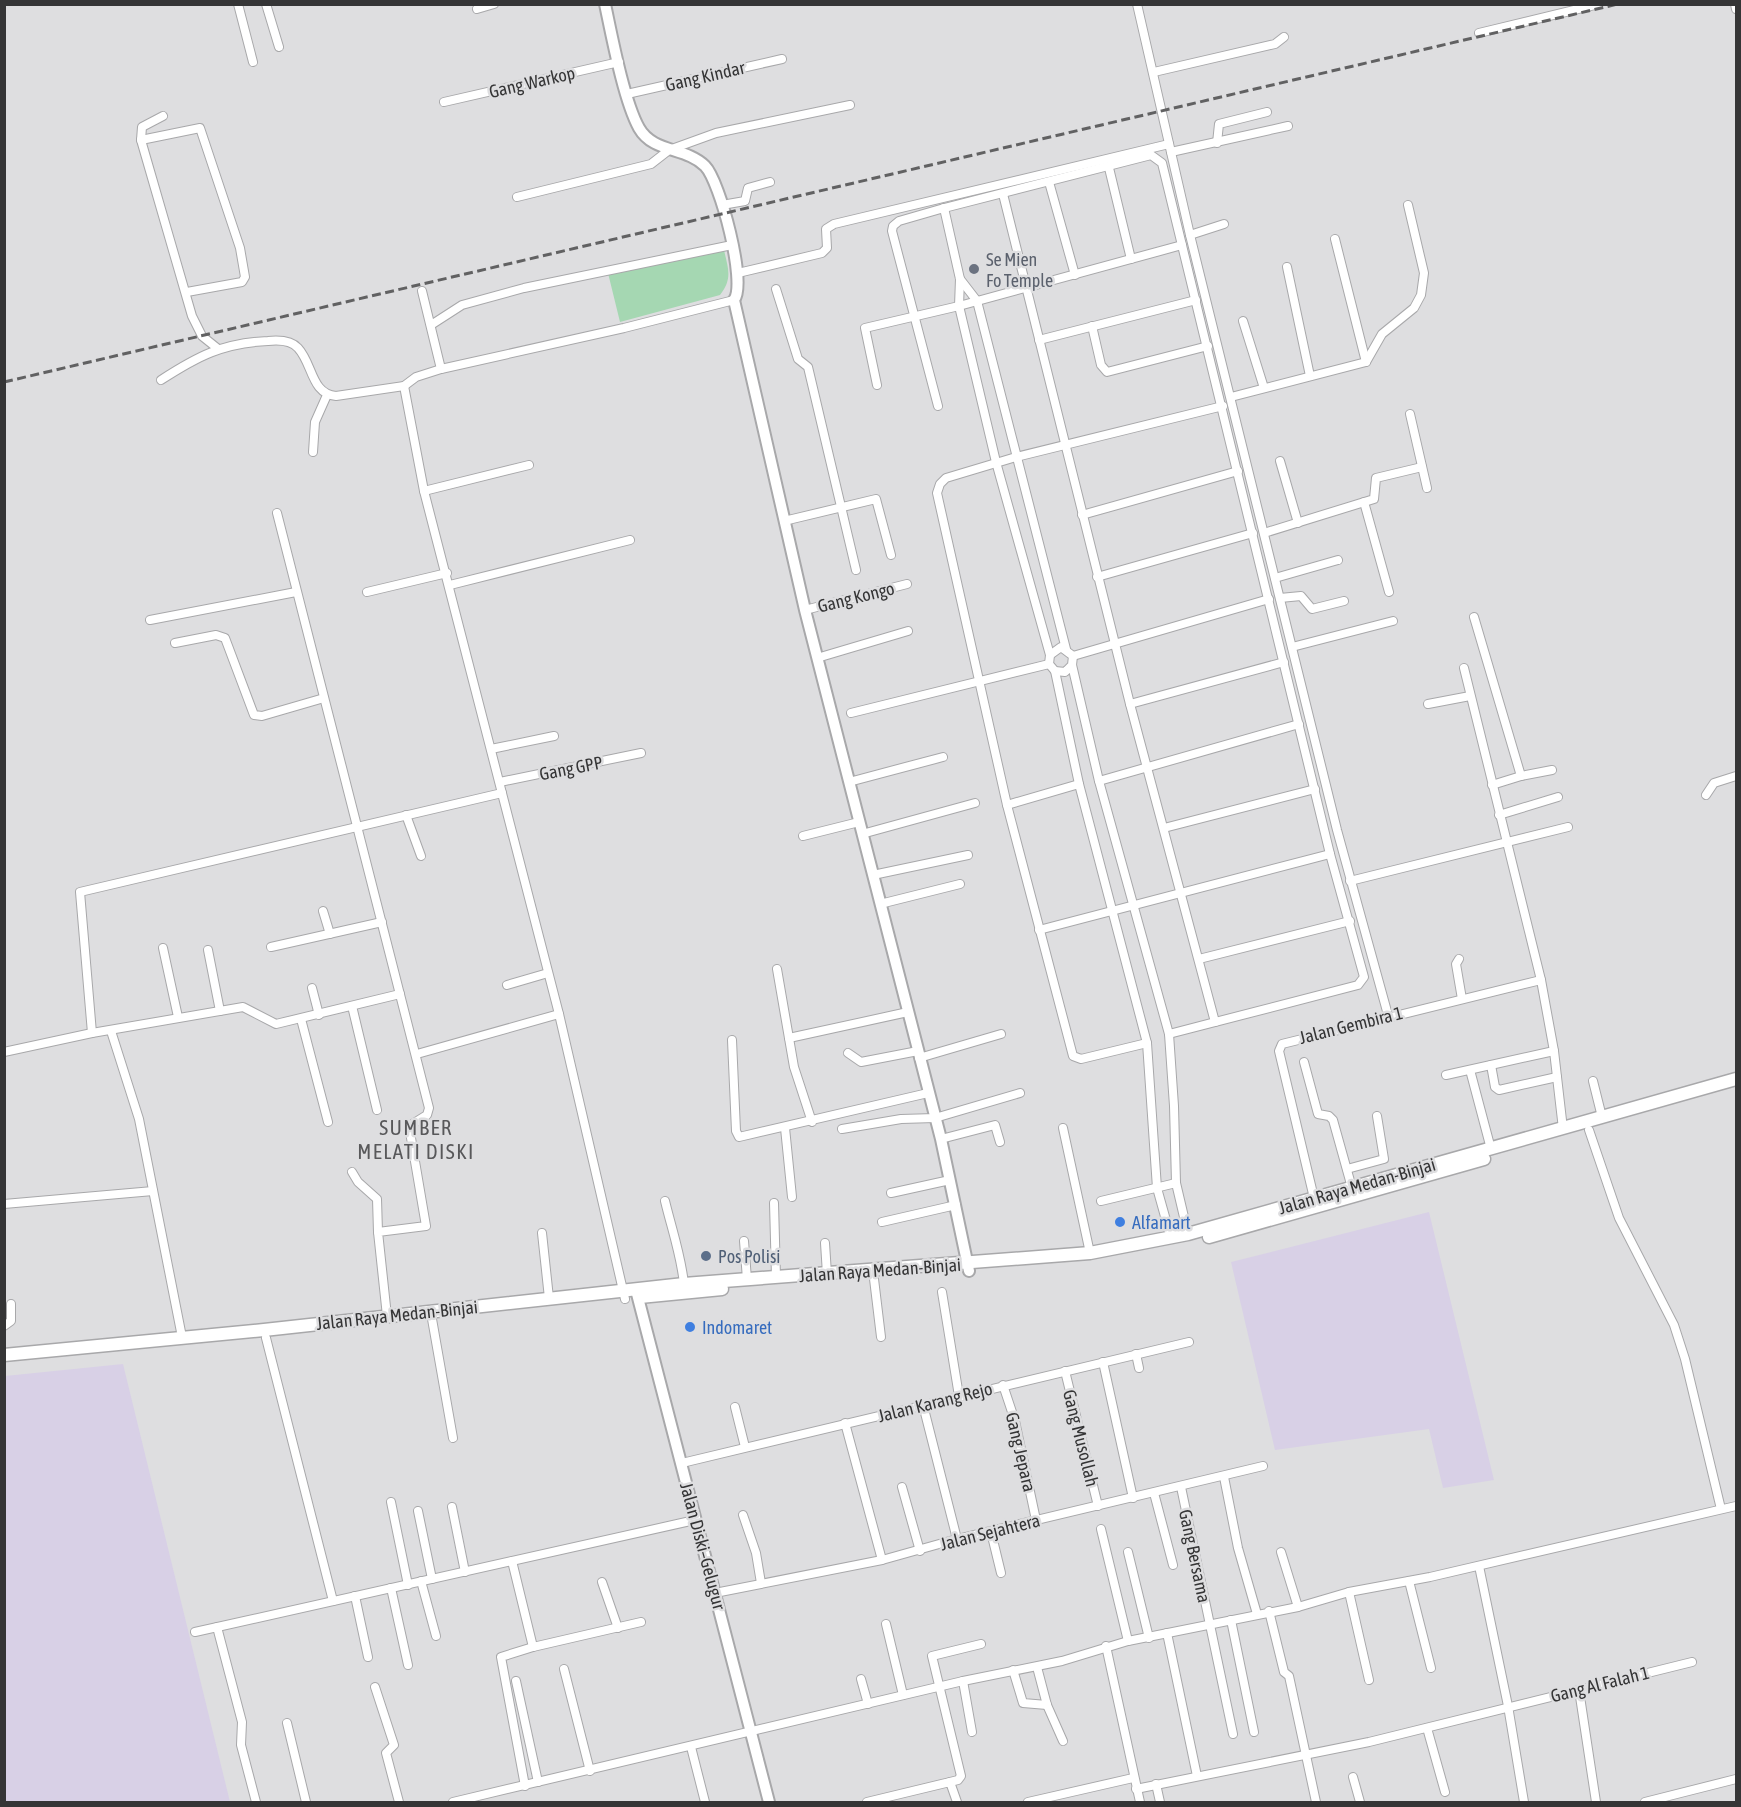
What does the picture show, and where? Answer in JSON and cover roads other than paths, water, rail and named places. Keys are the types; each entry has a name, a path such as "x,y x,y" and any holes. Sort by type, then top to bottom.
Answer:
{"highway":[{"name":"Jalan Raya Medan-Binjai","path":"4,1355 549,1298 874,1279 1090,1253 1188,1234 1737,1080"},
{"name":"Jalan Raya Medan-Binjai","path":"4,1363 266,1338 432,1319 631,1294 684,1284 827,1274 1091,1261 1190,1242 1737,1088"}],"main road":[{"path":"605,4 627,94 637,123 645,136 669,150 697,159 710,170 722,205 738,273 739,290 734,300 784,521 935,1118 968,1267"},
{"name":"Jalan Diski–Gelugur","path":"631,1294 682,1463 770,1803"}],"street":[{"path":"238,4 253,62"},
{"path":"266,4 279,47"},
{"path":"477,9 494,4"},
{"path":"1137,4 1190,235 1350,881 1388,1015"},
{"path":"1479,33 1599,4"},
{"path":"1735,4 1737,9"},
{"path":"1154,72 1275,44 1284,37"},
{"name":"Gang Kindar","path":"627,94 782,59"},
{"name":"Gang Warkop","path":"444,102 619,62"},
{"path":"517,197 651,164 669,150 716,133 850,105"},
{"path":"1217,143 1219,124 1267,112"},
{"path":"163,116 142,126 141,140 192,316 202,336 217,348"},
{"path":"738,273 822,253 827,246 826,229 834,224 1170,148 1217,143 1288,126"},
{"path":"141,140 200,128 240,248 245,274 242,282 186,292"},
{"path":"938,406 892,228 899,221 944,208 1109,168 1151,155 1160,160 1223,406 1330,854 1364,976 1360,984 1169,1034"},
{"path":"1109,168 1131,259"},
{"path":"722,205 746,200 748,188 770,182"},
{"path":"1049,182 1075,275"},
{"path":"1003,194 1097,576 1164,828 1179,894 1215,1023"},
{"path":"1231,397 1366,362 1382,334 1414,308 1421,295 1424,273 1408,205"},
{"path":"944,208 960,279 959,306 996,462 1050,655 1049,664 1055,671 1079,784 1147,1043 1157,1188 1171,1238"},
{"path":"1190,235 1224,224"},
{"path":"1335,239 1366,362"},
{"path":"431,325 462,304 534,286 732,245"},
{"path":"877,385 864,329 1026,289 1182,245"},
{"path":"1287,267 1310,376"},
{"path":"960,279 977,301 1066,649 1073,656"},
{"path":"776,289 798,359 808,367 856,570"},
{"path":"422,291 441,369"},
{"path":"161,380 217,348 247,342 276,340 294,344 303,355 319,390 327,395 404,386 416,376 441,369 624,328 734,300"},
{"path":"1039,340 1196,300"},
{"path":"1243,321 1264,388"},
{"path":"1092,326 1101,365 1107,372 1208,346"},
{"path":"404,386 424,491 501,782 631,1294"},
{"path":"313,452 315,422 327,395"},
{"path":"1147,1043 1081,1059 1074,1058 1007,804 937,494 940,484 946,478 996,462 1223,406"},
{"path":"1410,414 1427,488"},
{"path":"1280,461 1298,523"},
{"path":"424,491 529,465"},
{"path":"1264,533 1375,498 1376,478 1422,467"},
{"path":"1082,515 1238,471"},
{"path":"784,521 871,498 877,500 891,555"},
{"path":"1364,502 1389,592"},
{"path":"277,513 356,828 417,1054 429,1111 427,1115 411,1125 410,1135 426,1226 378,1232"},
{"path":"1097,576 1253,532"},
{"path":"450,585 630,540"},
{"path":"1275,578 1338,560"},
{"path":"367,592 447,573"},
{"name":"Gang Kongo","path":"805,609 907,584"},
{"path":"150,620 296,592"},
{"path":"1280,598 1301,596 1312,609 1344,601"},
{"path":"1073,656 1269,599"},
{"path":"1474,617 1521,776"},
{"path":"1292,647 1393,621"},
{"path":"817,658 908,631"},
{"path":"174,643 216,635 225,638 254,716 262,716 324,698"},
{"path":"1050,655 1057,648 1066,649"},
{"path":"1073,656 1072,665 1099,781 1169,1034 1176,1183 1188,1234"},
{"path":"1130,704 1284,662"},
{"path":"851,713 1049,664"},
{"path":"1055,671 1065,672 1072,665"},
{"path":"1464,668 1541,980 1554,1051 1563,1129"},
{"path":"1428,704 1470,696"},
{"path":"1099,781 1299,724"},
{"path":"491,749 554,736"},
{"name":"Gang GPP","path":"501,782 641,753"},
{"path":"849,782 943,757"},
{"path":"1492,785 1552,770"},
{"path":"1706,795 1714,783 1737,776"},
{"path":"1007,804 1079,784"},
{"path":"1164,828 1315,789"},
{"path":"92,1033 80,892 502,793"},
{"path":"1499,815 1558,797"},
{"path":"862,834 975,803"},
{"path":"406,815 421,856"},
{"path":"803,836 859,822"},
{"path":"1350,881 1568,827"},
{"path":"1039,930 1330,854"},
{"path":"873,875 968,855"},
{"path":"880,904 960,884"},
{"path":"323,911 330,934"},
{"path":"1199,959 1350,921"},
{"path":"271,947 382,922"},
{"path":"163,948 178,1017"},
{"path":"208,950 220,1011"},
{"path":"1459,959 1456,964 1462,999"},
{"path":"777,969 802,1097 812,1122"},
{"path":"507,985 548,973"},
{"name":"Jalan Gembira 1","path":"1314,1198 1279,1048 1285,1042 1388,1015 1541,980"},
{"path":"312,988 319,1015"},
{"path":"4,1052 178,1017 247,1008 273,1024 319,1015 400,993"},
{"path":"352,1006 377,1110"},
{"path":"789,1038 908,1012"},
{"path":"417,1054 559,1014"},
{"path":"301,1019 328,1122"},
{"path":"111,1031 139,1119 182,1337"},
{"path":"848,1053 861,1062 918,1055 1001,1034"},
{"path":"732,1040 737,1137 812,1122 928,1093"},
{"path":"1446,1075 1554,1051"},
{"path":"1304,1062 1318,1113 1329,1116 1333,1120 1352,1188"},
{"path":"1491,1065 1495,1087 1499,1089 1557,1077"},
{"path":"1470,1070 1491,1149"},
{"path":"1593,1081 1602,1117"},
{"path":"842,1129 901,1119 935,1118 1020,1093"},
{"path":"1347,1169 1384,1159 1377,1116"},
{"path":"940,1139 995,1125 1000,1142"},
{"path":"785,1128 792,1197"},
{"path":"1063,1128 1090,1253"},
{"path":"1589,1130 1618,1218 1674,1326 1685,1359 1721,1509"},
{"path":"352,1172 358,1182 376,1198 387,1316"},
{"path":"891,1193 950,1180"},
{"path":"1101,1201 1176,1183"},
{"path":"4,1204 153,1191"},
{"path":"665,1201 676,1250 682,1259 684,1284"},
{"path":"774,1203 776,1277"},
{"path":"882,1222 956,1205"},
{"path":"542,1233 549,1298"},
{"path":"744,1241 747,1280"},
{"path":"825,1244 827,1274"},
{"path":"874,1279 881,1336"},
{"path":"942,1292 959,1396"},
{"path":"4,1326 11,1321 11,1304"},
{"path":"432,1319 453,1438"},
{"path":"266,1338 333,1601"},
{"name":"Jalan Karang Rejo","path":"682,1463 1189,1342"},
{"path":"1136,1354 1139,1368"},
{"path":"1103,1362 1133,1498"},
{"name":"Gang Musollah","path":"1065,1371 1098,1506"},
{"name":"Gang Jepara","path":"1003,1385 1015,1421 1036,1520"},
{"path":"923,1404 957,1539"},
{"path":"735,1407 745,1447"},
{"path":"845,1424 882,1560"},
{"name":"Jalan Sejahtera","path":"715,1593 882,1560 957,1539 1263,1466"},
{"path":"1224,1477 1238,1548 1257,1614"},
{"path":"902,1487 920,1551"},
{"name":"Gang Bersama","path":"1181,1487 1233,1734"},
{"path":"1154,1493 1173,1565"},
{"path":"391,1502 408,1585"},
{"path":"453,1803 691,1748 903,1695 1037,1666 1106,1646 1209,1626 1269,1611 1298,1607 1349,1592 1479,1566 1737,1506"},
{"path":"452,1507 465,1572"},
{"path":"418,1511 432,1579"},
{"path":"743,1515 756,1553 761,1583"},
{"path":"195,1632 695,1520"},
{"path":"1101,1529 1128,1641"},
{"path":"991,1532 1001,1573"},
{"path":"1128,1552 1149,1638"},
{"path":"1281,1552 1298,1607"},
{"path":"512,1561 533,1647"},
{"path":"1479,1566 1508,1706 1524,1803"},
{"path":"421,1581 436,1636"},
{"path":"1409,1581 1431,1668"},
{"path":"602,1582 618,1628"},
{"path":"391,1588 408,1665"},
{"path":"1349,1592 1369,1680"},
{"path":"355,1596 368,1658"},
{"path":"1269,1611 1284,1672 1289,1675 1316,1803"},
{"path":"1231,1620 1254,1732"},
{"path":"525,1786 499,1660 504,1656 533,1647 641,1622"},
{"path":"886,1624 903,1695"},
{"path":"217,1627 242,1722 241,1745 256,1803"},
{"path":"1167,1634 1197,1776"},
{"path":"867,1803 950,1782 961,1777 932,1656 981,1644"},
{"path":"1106,1646 1140,1803"},
{"name":"Gang Al Falah 1","path":"1136,1789 1427,1728 1692,1662"},
{"path":"1037,1666 1047,1705 1063,1741"},
{"path":"564,1669 590,1771"},
{"path":"1013,1670 1023,1703 1047,1705"},
{"path":"861,1679 868,1704"},
{"path":"516,1681 537,1782"},
{"path":"963,1681 972,1732"},
{"path":"375,1687 394,1745 386,1753 399,1803"},
{"path":"1579,1690 1596,1803"},
{"path":"287,1723 306,1803"},
{"path":"1427,1728 1445,1792"},
{"path":"691,1748 705,1803"},
{"path":"1353,1777 1360,1803"},
{"path":"1028,1803 1052,1800 1133,1779"},
{"path":"1645,1803 1737,1779"},
{"path":"950,1782 957,1803"},
{"path":"1156,1784 1160,1803"},
{"path":"491,1794 492,1803"}],"railway":[{"path":"4,382 1618,4"}],"place":[{"name":"Se Mien Fo Temple","path":"974,269"},
{"name":"Alfamart","path":"1120,1222"},
{"name":"Pos Polisi","path":"706,1256"},
{"name":"Indomaret","path":"690,1327"}],"district":[{"name":"SUMBER MELATI DISKI","path":"416,1139"}]}
